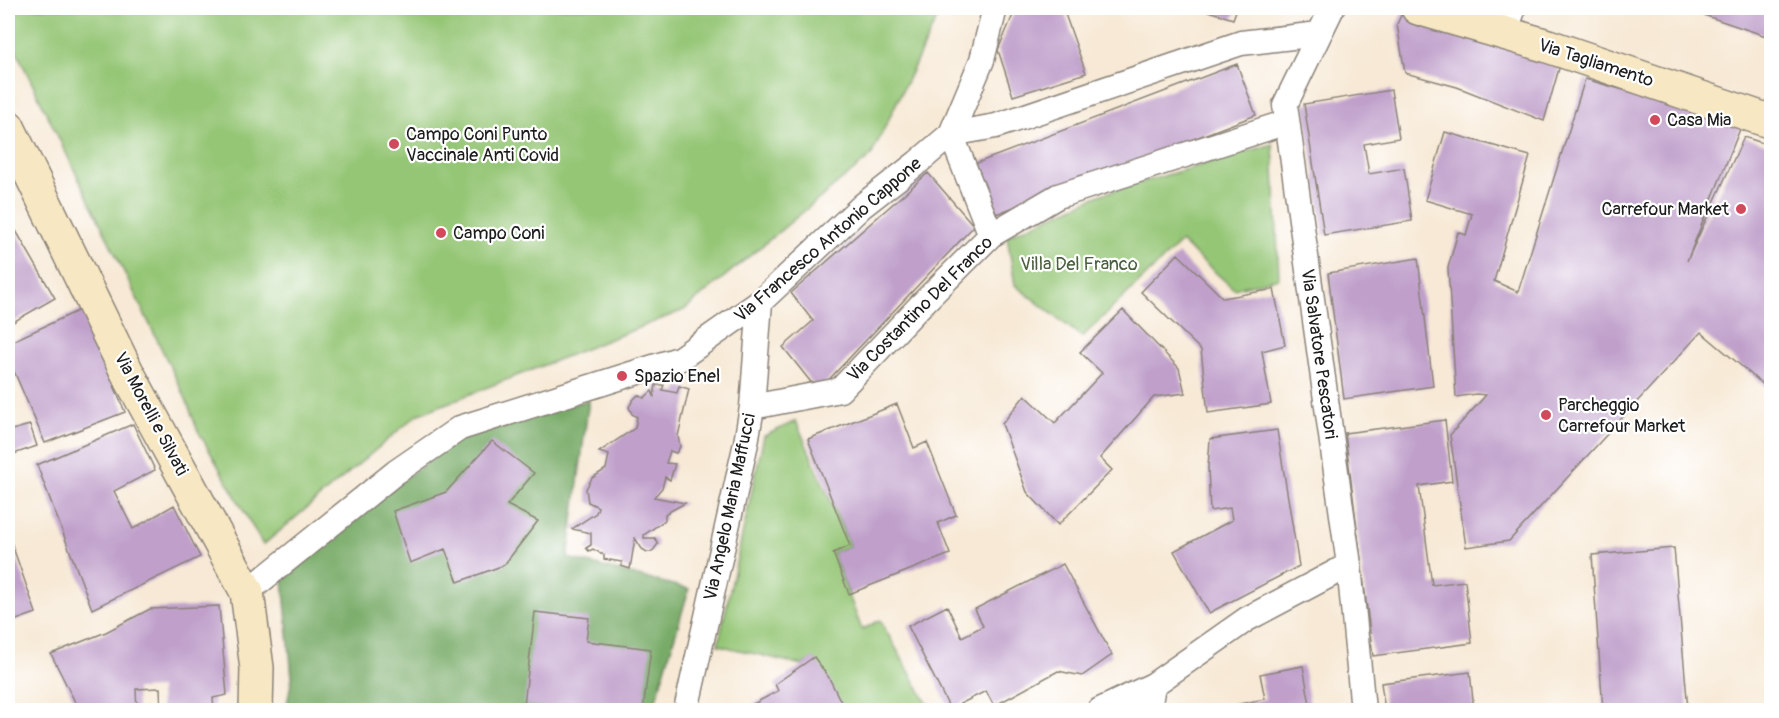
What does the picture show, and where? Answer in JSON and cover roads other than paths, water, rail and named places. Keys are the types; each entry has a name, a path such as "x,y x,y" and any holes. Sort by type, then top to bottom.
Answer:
{"main road":[{"name":"Via Tagliamento","path":"1419,8 1509,21 1548,46 1772,122"},
{"name":"Via Morelli e Silvati","path":"8,127 127,372 247,592 257,668 256,711"}],"street":[{"path":"991,235 951,134 982,60 995,8"},
{"name":"Via Salvatore Pescatori","path":"1332,8 1285,105 1349,565 1363,711"},
{"path":"951,134 996,126 1241,43 1319,34"},
{"name":"Via Costantino Del Franco","path":"752,406 840,390 991,235 1058,196 1287,122"},
{"name":"Via Francesco Antonio Cappone","path":"247,592 396,472 460,428 679,359 760,302 862,206 917,164 951,134"},
{"name":"Via Angelo Maria Maffucci","path":"686,711 746,443 752,406 760,302"},
{"path":"1100,711 1153,685 1247,620 1349,565"},
{"path":"1149,711 1153,685"}],"place":[{"name":"Casa Mia","path":"1655,120"},
{"name":"Campo Coni Punto Vaccinale Anti Covid","path":"394,144"},
{"name":"Carrefour Market","path":"1741,209"},
{"name":"Campo Coni","path":"441,233"},
{"name":"Spazio Enel","path":"622,376"},
{"name":"Parcheggio Carrefour Market","path":"1546,415"}],"park label":[{"name":"Villa Del Franco","path":"1079,264"}]}
